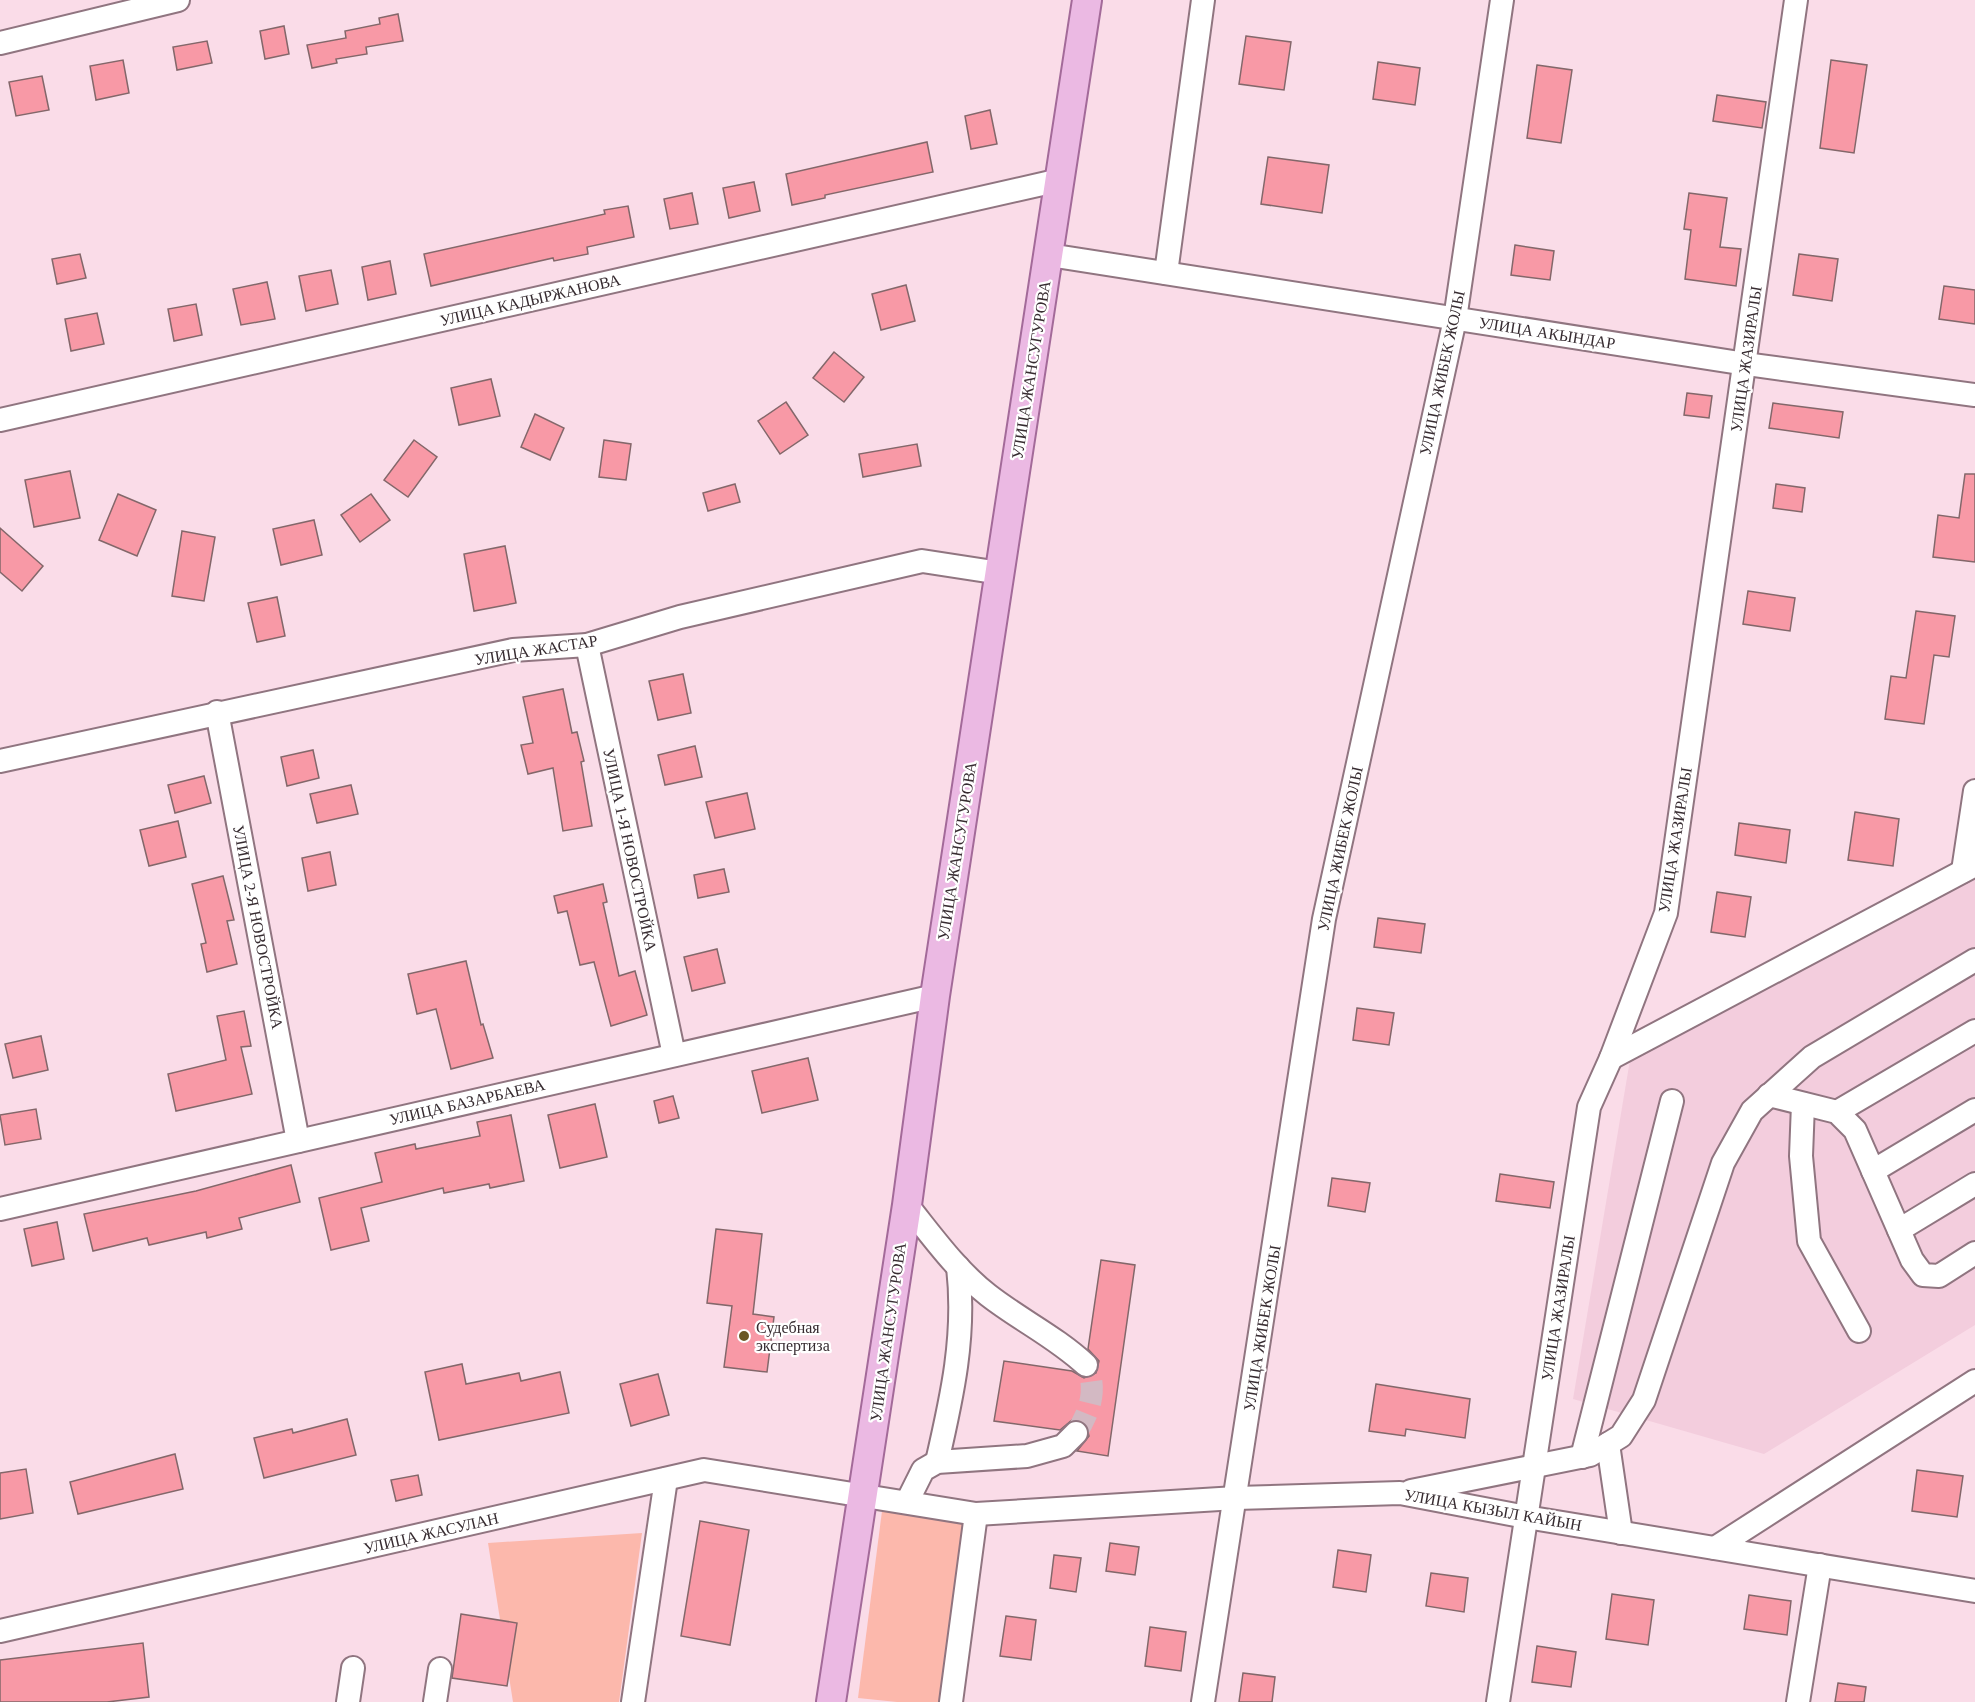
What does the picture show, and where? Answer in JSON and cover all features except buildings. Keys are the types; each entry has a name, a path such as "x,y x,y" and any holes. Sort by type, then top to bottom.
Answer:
{"main road":[{"name":"УЛИЦА ЖАНСУГУРОВА","path":"831,1702 907,1205 934,996 1087,0"}],"street":[{"path":"0,43 178,0"},
{"path":"1166,273 1203,0"},
{"name":"УЛИЦА ЖИБЕК ЖОЛЫ","path":"1203,1702 1324,919 1455,319 1502,0"},
{"name":"УЛИЦА ЖАЗИРАЛЫ","path":"1498,1702 1589,1107 1611,1058 1666,913 1746,364 1796,0"},
{"name":"УЛИЦА КАДЫРЖАНОВА","path":"0,420 1060,180"},
{"name":"УЛИЦА АКЫНДАР","path":"1049,255 1746,364 1975,395"},
{"name":"УЛИЦА ЖАСТАР","path":"0,761 513,650 587,645 680,616 922,561 1000,573"},
{"name":"УЛИЦА 1-Я НОВОСТРОЙКА","path":"587,645 674,1055"},
{"name":"УЛИЦА 2-Я НОВОСТРОЙКА","path":"218,712 298,1141"},
{"path":"1611,1058 1969,868 1975,791"},
{"path":"1400,1493 1582,1457 1621,1436 1644,1400 1723,1163 1752,1111 1812,1057 1975,960"},
{"name":"УЛИЦА БАЗАРБАЕВА","path":"0,1209 934,996"},
{"path":"1837,1112 1975,1031"},
{"path":"1769,1095 1837,1112 1855,1130 1912,1260 1923,1275 1939,1276 1975,1253"},
{"path":"1582,1457 1672,1101"},
{"path":"1803,1104 1801,1156 1809,1241 1859,1331"},
{"path":"1873,1170 1975,1110"},
{"path":"1899,1230 1975,1184"},
{"path":"907,1205 958,1268 988,1295 1064,1344 1086,1365"},
{"path":"937,1462 959,1358 962,1304 958,1268"},
{"path":"1715,1548 1975,1382"},
{"path":"907,1502 923,1470 937,1462 1027,1456 1063,1446 1076,1433"},
{"path":"1608,1444 1621,1533"},
{"name":"УЛИЦА ЖАСУЛАН","path":"0,1631 704,1470 864,1495"},
{"path":"633,1702 666,1479"},
{"name":"УЛИЦА КЫЗЫЛ КАЙЫН","path":"864,1495 976,1514 1236,1498 1400,1493 1526,1517 1975,1591"},
{"path":"951,1702 976,1514"},
{"path":"1797,1702 1820,1565"},
{"path":"348,1702 353,1668"},
{"path":"435,1702 440,1669"}],"shaded area":[{"path":"1975,878 1975,1325 1764,1454 1573,1399 1630,1060"},
{"path":"882,1511 967,1522 939,1702 897,1702 858,1698"},
{"path":"642,1533 619,1702 513,1702 488,1543"}],"tunnel":[{"path":"1076,1433 1091,1400 1090,1373 1086,1365"}],"place":[{"name":"Судебная экспертиза","path":"744,1336"}]}
